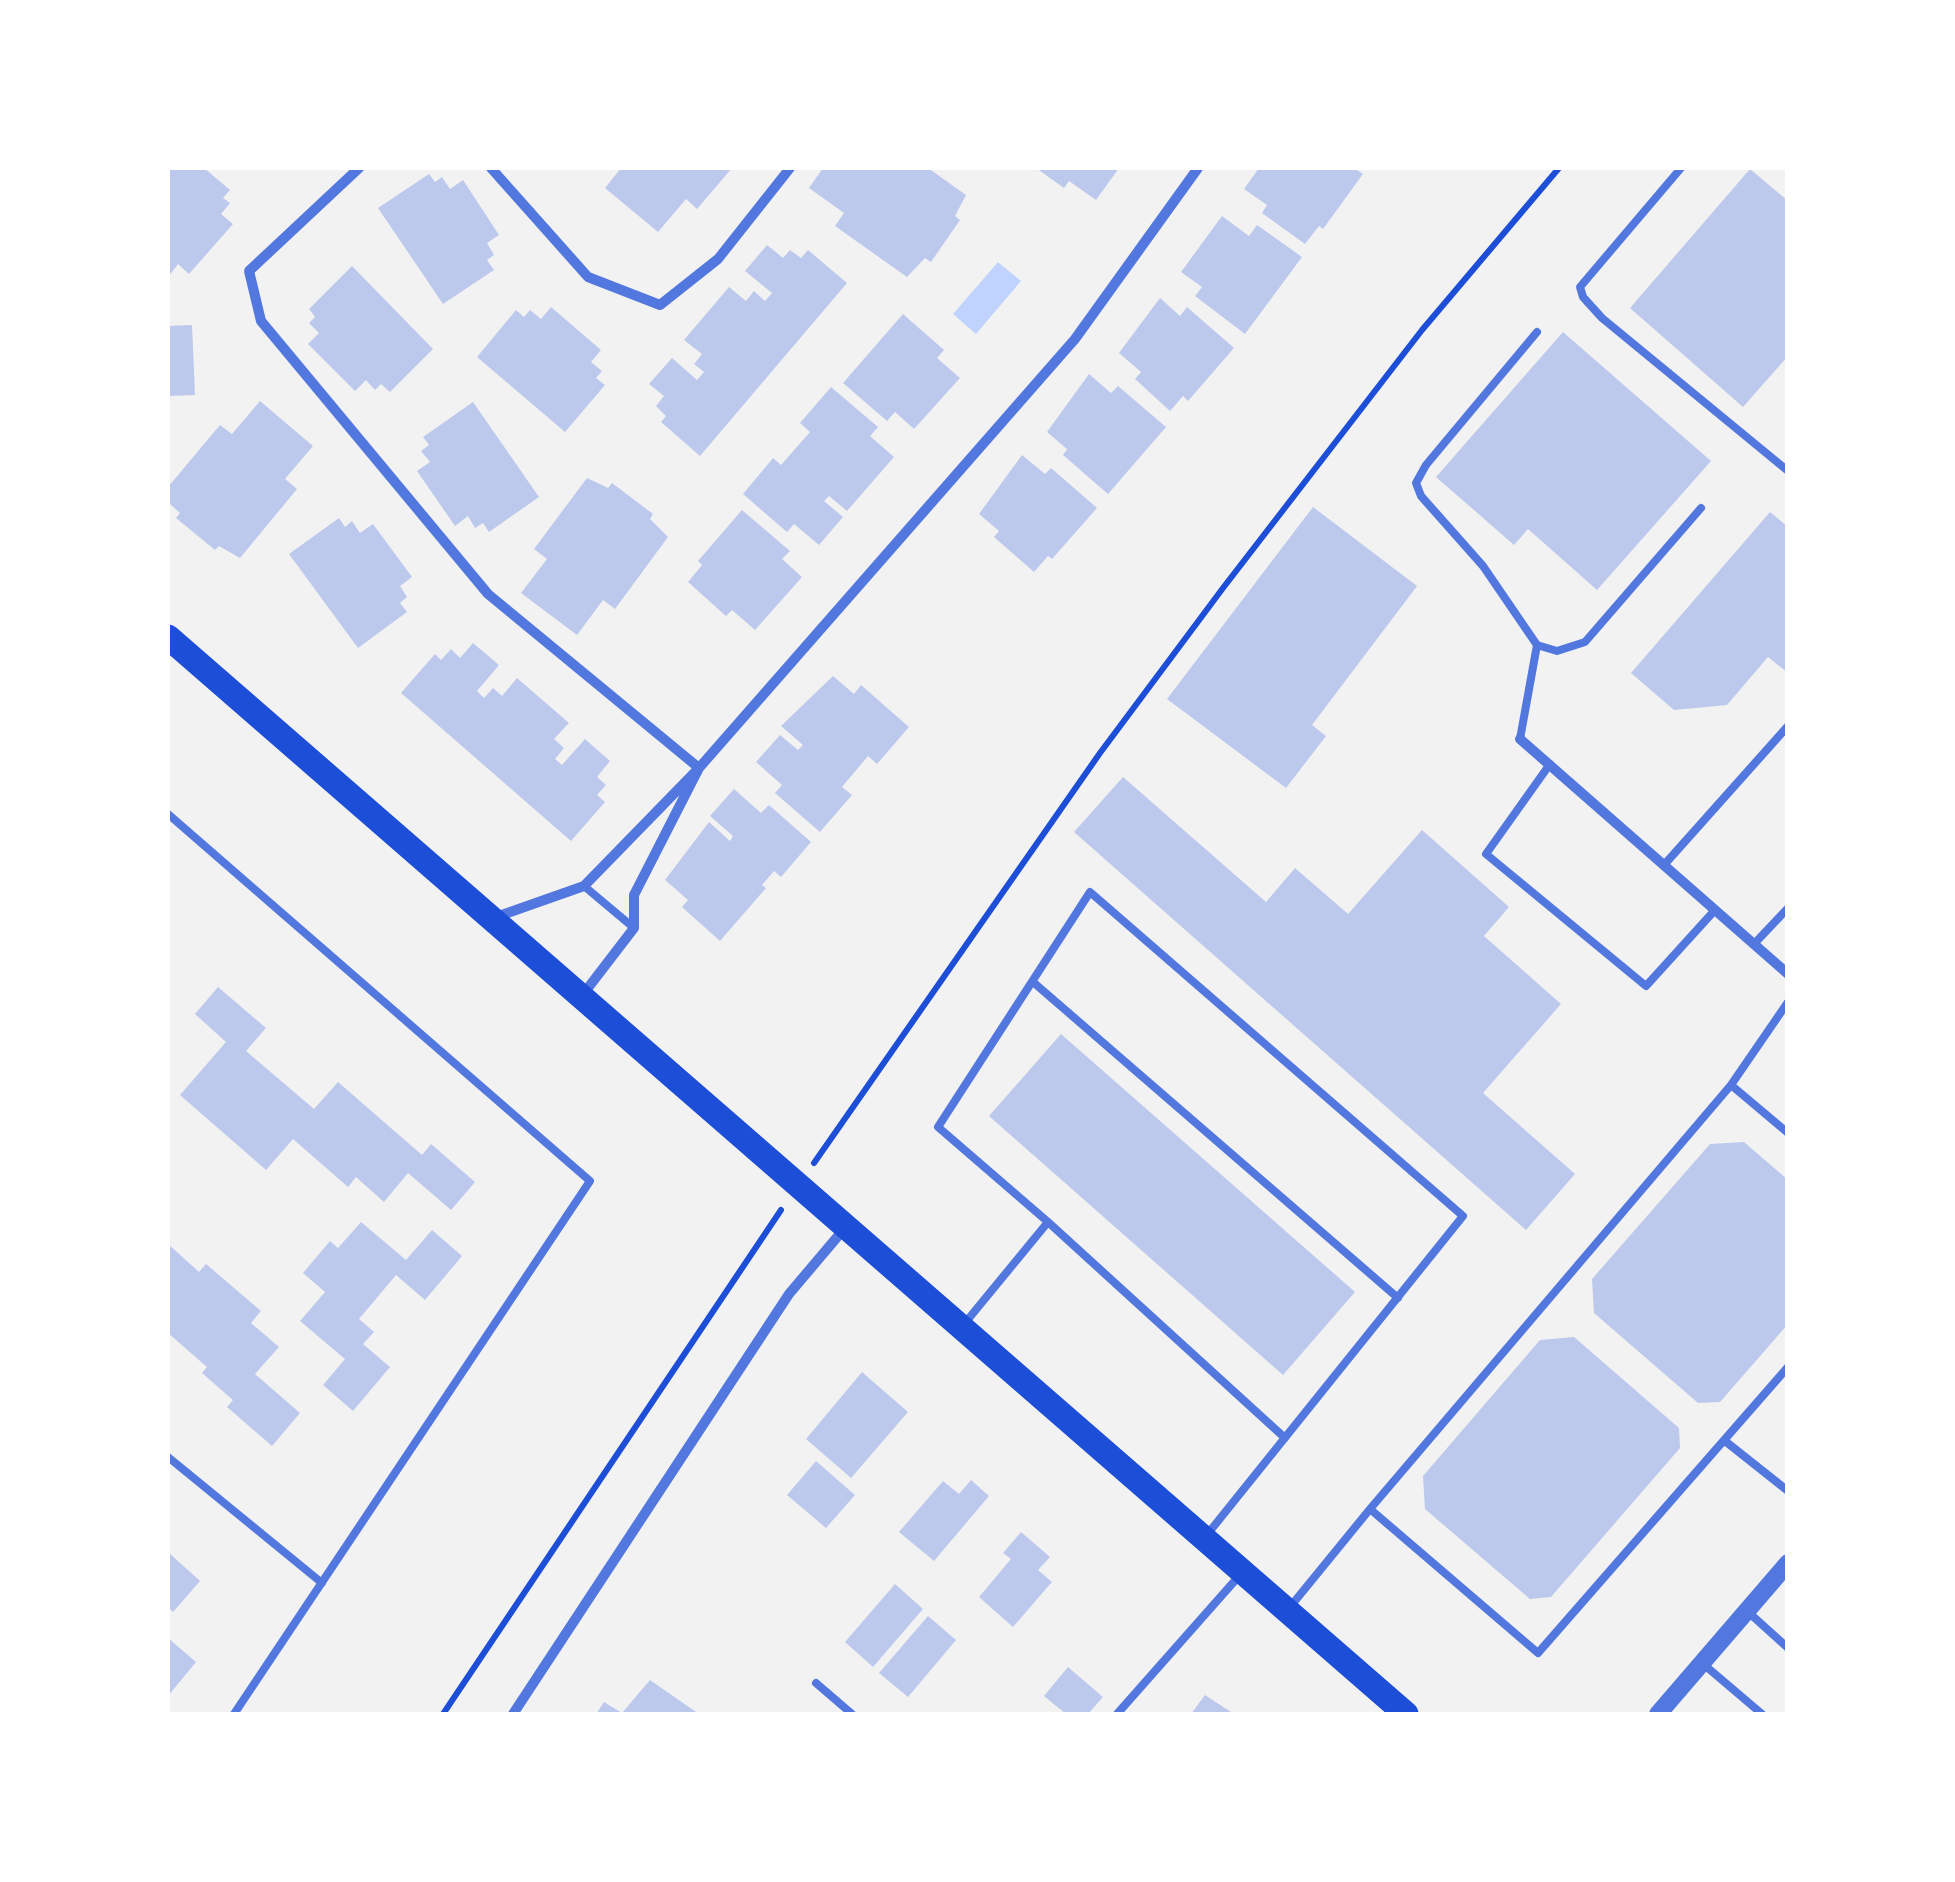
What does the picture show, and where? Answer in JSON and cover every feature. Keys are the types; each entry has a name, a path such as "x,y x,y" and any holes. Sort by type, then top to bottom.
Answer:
{"main road":[{"path":"168,637 1406,1714"}],"street":[{"path":"360,168 249,271 261,321 488,594 698,768"},
{"path":"491,168 588,277 660,305 718,259 790,168"},
{"path":"489,920 584,886 698,768 1074,340 1198,168"},
{"path":"1520,738 1788,974"},
{"path":"580,998 634,928 634,895 698,768"},
{"path":"514,1714 789,1294 844,1229"},
{"path":"1658,1714 1788,1564"}],"lane":[{"path":"1680,168 1580,287 1583,297 1602,318 1788,471"},
{"path":"1537,332 1426,465 1416,483 1421,496 1483,566 1537,644 1557,651 1585,642 1701,508"},
{"path":"1520,738 1537,644"},
{"path":"1664,865 1788,726"},
{"path":"1550,764 1486,854 1646,986 1715,910"},
{"path":"168,814 590,1180 234,1714"},
{"path":"584,886 634,928"},
{"path":"1204,1540 1464,1216 1090,892 938,1127 1285,1438"},
{"path":"1754,944 1788,908"},
{"path":"1033,982 1398,1298"},
{"path":"1286,1612 1731,1085 1788,1002"},
{"path":"1731,1085 1788,1134"},
{"path":"960,1329 1048,1222"},
{"path":"1370,1509 1538,1653 1788,1367"},
{"path":"1726,1441 1788,1492"},
{"path":"168,1457 322,1583"},
{"path":"1118,1714 1242,1573"},
{"path":"1747,1611 1788,1648"},
{"path":"1702,1663 1762,1714"},
{"path":"816,1683 852,1714"}],"path":[{"path":"828,1142 1100,753 1212,603 1422,330 1559,168"},
{"path":"443,1714 759,1243"}],"water":[{"path":"998,262 1021,281 976,334 953,314"}],"building":[{"path":"204,168 230,190 223,198 230,203 221,214 233,224 189,274 178,264 168,277 168,169"},
{"path":"621,168 732,168 697,209 686,199 658,232 605,188"},
{"path":"823,168 928,168 966,195 955,216 960,220 931,262 925,258 907,277 835,226 844,213 809,188"},
{"path":"1036,168 1119,168 1096,200 1069,181 1064,188"},
{"path":"1259,168 1354,168 1363,174 1323,229 1319,226 1305,244 1262,213 1267,205 1244,189"},
{"path":"1750,169 1788,201 1788,356 1743,407 1630,308"},
{"path":"429,174 435,182 442,177 450,189 463,180 499,235 487,243 494,255 487,260 494,270 443,304 378,208"},
{"path":"1222,216 1249,236 1257,225 1302,257 1245,334 1195,296 1202,287 1181,272"},
{"path":"767,245 783,258 790,250 801,258 808,250 847,283 700,456 661,422 666,416 656,406 664,396 649,384 672,358 697,380 704,372 694,364 702,354 684,340 729,287 746,301 754,291 765,301 772,293 745,271"},
{"path":"352,266 433,349 390,392 381,384 375,390 366,380 355,391 308,344 319,333 309,323 315,317 309,309"},
{"path":"1160,298 1180,316 1187,307 1234,348 1188,401 1183,396 1170,411 1135,379 1141,372 1119,353"},
{"path":"551,307 601,350 591,362 602,371 596,378 605,385 565,432 477,357 516,310 524,317 530,310 541,319"},
{"path":"903,314 944,350 937,358 960,378 914,429 895,412 887,421 843,383"},
{"path":"192,325 195,395 168,396 168,326"},
{"path":"1563,332 1711,461 1597,590 1528,529 1514,545 1436,477"},
{"path":"1089,374 1111,393 1118,386 1166,427 1108,494 1063,455 1067,449 1047,432"},
{"path":"831,387 878,427 870,436 894,457 847,511 829,496 824,501 843,517 819,545 794,524 787,532 743,494 773,458 781,465 810,432 800,423"},
{"path":"260,401 313,446 285,479 297,489 240,558 219,546 215,550 176,518 180,513 170,504 168,487 220,425 232,434"},
{"path":"473,402 539,497 489,532 483,523 475,528 468,516 455,526 417,471 430,462 421,451 429,445 423,437"},
{"path":"1022,455 1045,474 1051,468 1097,508 1052,559 1048,556 1034,572 994,537 999,531 979,514"},
{"path":"587,478 608,488 612,483 653,514 650,519 668,537 615,609 603,600 577,635 521,593 547,559 534,549"},
{"path":"1313,507 1417,586 1312,725 1326,736 1286,788 1167,699"},
{"path":"742,510 790,551 782,559 802,577 755,630 732,610 726,616 688,582 702,565 698,561"},
{"path":"1770,512 1788,527 1788,673 1768,657 1727,705 1674,710 1631,673"},
{"path":"339,518 345,527 352,521 360,533 373,524 412,577 400,586 407,597 400,603 407,612 358,648 289,554"},
{"path":"473,643 499,665 477,691 484,698 493,688 502,696 517,678 569,723 554,739 564,748 555,759 562,765 585,739 610,761 597,777 606,785 597,795 605,802 571,841 401,693 435,654 441,660 451,649 460,658"},
{"path":"833,676 854,694 861,685 909,727 877,764 868,756 842,787 852,795 820,832 775,793 782,785 756,762 780,735 798,750 803,745 781,726"},
{"path":"1123,777 1266,902 1295,868 1348,914 1422,830 1509,907 1484,936 1561,1004 1483,1093 1575,1174 1526,1230 1074,832"},
{"path":"734,789 761,813 769,805 811,842 781,877 774,871 762,885 766,888 720,941 682,907 688,900 665,880 709,822 730,841 733,836 710,816"},
{"path":"218,987 266,1028 246,1051 314,1109 338,1082 422,1155 431,1144 475,1182 451,1210 408,1173 384,1202 356,1177 348,1187 293,1139 266,1170 180,1095 226,1042 195,1014"},
{"path":"1061,1034 1355,1292 1283,1375 989,1116"},
{"path":"1744,1142 1788,1180 1788,1324 1720,1402 1698,1403 1594,1313 1592,1279 1710,1144"},
{"path":"361,1222 406,1260 432,1230 462,1256 425,1300 396,1275 359,1319 374,1332 363,1344 390,1367 353,1411 323,1385 345,1359 300,1321 325,1292 303,1273 330,1241 338,1248"},
{"path":"168,1244 199,1272 206,1264 261,1311 251,1323 279,1347 255,1374 300,1413 272,1446 227,1407 233,1400 202,1373 207,1367 168,1333"},
{"path":"1574,1337 1679,1428 1680,1448 1551,1597 1530,1599 1425,1509 1423,1476 1540,1340"},
{"path":"862,1372 908,1412 851,1478 806,1439"},
{"path":"816,1461 855,1495 826,1528 787,1495"},
{"path":"971,1480 989,1496 934,1561 899,1532 943,1481 959,1494"},
{"path":"1021,1532 1050,1557 1038,1570 1052,1582 1013,1627 979,1597 1011,1559 1003,1553"},
{"path":"168,1552 200,1581 173,1612 168,1607"},
{"path":"895,1584 923,1609 873,1667 845,1642"},
{"path":"928,1616 956,1640 908,1697 879,1673"},
{"path":"168,1638 196,1662 168,1696"},
{"path":"1068,1667 1103,1697 1088,1714 1066,1714 1044,1696"},
{"path":"650,1680 699,1714 596,1714 604,1702 622,1713"},
{"path":"1205,1695 1234,1714 1191,1714"}]}
